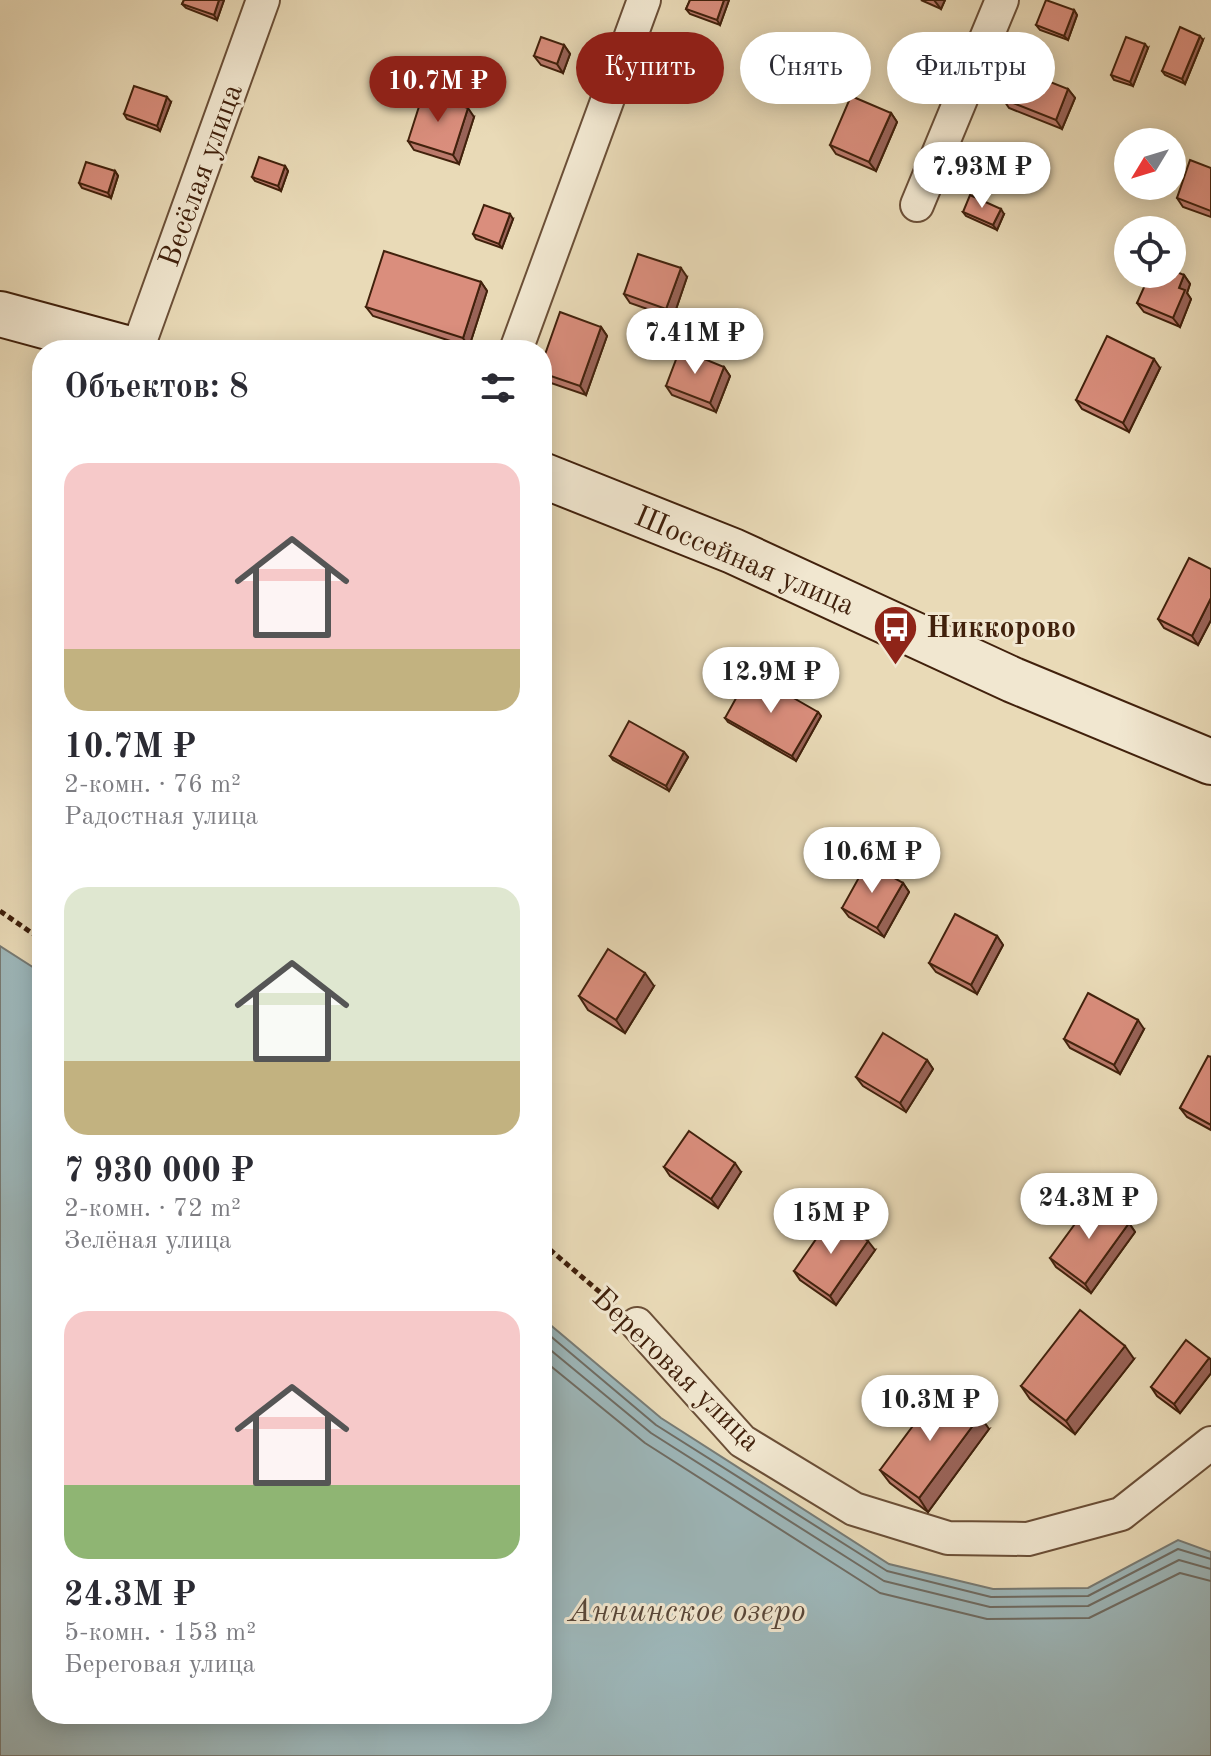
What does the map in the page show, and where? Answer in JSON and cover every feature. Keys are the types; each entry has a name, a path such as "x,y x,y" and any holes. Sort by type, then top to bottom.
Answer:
{"main road":[{"path":"0,314 98,340"},
{"name":"Шоссейная улица","path":"552,479 733,551 1013,680 1211,762"}],"street":[{"name":"Весёлая улица","path":"139,340 263,0"},
{"path":"520,340 644,0"},
{"path":"917,205 1002,0"},
{"name":"Береговая улица","path":"637,1324 742,1441 854,1509 948,1538 1028,1539 1121,1514 1211,1443"}],"path":[{"path":"0,911 32,933"},
{"name":"Береговая улица","path":"552,1252 637,1324"}],"water":[{"name":"Аннинское озеро","path":"0,946 32,967 32,1724 552,1724 552,1326 661,1418 889,1564 993,1589 1088,1588 1178,1540 1211,1552 1211,1756 0,1756"}],"building":[{"path":"184,0 219,0 214,15 182,4"},
{"path":"690,0 724,0 717,20 686,9"},
{"path":"1046,0 1074,10 1064,36 1036,25"},
{"path":"1180,27 1200,36 1182,79 1162,71"},
{"path":"541,37 564,45 557,64 534,56"},
{"path":"1126,37 1145,44 1130,82 1111,75"},
{"path":"1055,84 1068,89 1056,120 1016,104 1055,104"},
{"path":"134,86 167,97 157,126 124,114"},
{"path":"423,94 468,108 453,155 408,141"},
{"path":"848,104 870,104 891,113 869,162 830,145"},
{"path":"259,157 285,166 278,186 252,177"},
{"path":"1190,160 1211,168 1211,211 1182,200 1186,200 1186,172"},
{"path":"86,162 115,171 108,193 79,183"},
{"path":"970,195 1001,209 993,225 963,212"},
{"path":"484,205 510,214 499,244 473,234"},
{"path":"384,251 481,282 463,338 366,307"},
{"path":"638,254 681,268 666,309 624,294"},
{"path":"1144,288 1185,290 1173,318 1137,303"},
{"path":"560,312 601,327 580,386 552,376 550,340"},
{"path":"1107,336 1154,359 1123,423 1076,400"},
{"path":"680,349 724,367 710,403 666,386"},
{"path":"1189,558 1211,569 1211,598 1192,636 1158,619"},
{"path":"750,673 818,712 792,756 725,718"},
{"path":"629,721 684,752 666,786 610,756"},
{"path":"867,863 903,883 877,928 842,908"},
{"path":"955,914 997,936 971,985 929,963"},
{"path":"608,949 645,973 616,1020 579,996"},
{"path":"1088,993 1138,1020 1114,1065 1064,1039"},
{"path":"883,1033 927,1060 900,1103 856,1077"},
{"path":"1208,1056 1211,1057 1211,1125 1180,1108"},
{"path":"689,1131 735,1163 711,1199 664,1167"},
{"path":"1094,1198 1129,1223 1085,1284 1050,1258"},
{"path":"832,1216 868,1241 830,1296 794,1271"},
{"path":"1080,1310 1125,1346 1066,1421 1021,1386"},
{"path":"1186,1340 1209,1358 1174,1404 1151,1387"},
{"path":"942,1387 980,1416 919,1498 880,1470"}],"place":[{"name":"Никкорово","path":"895,666"}]}
